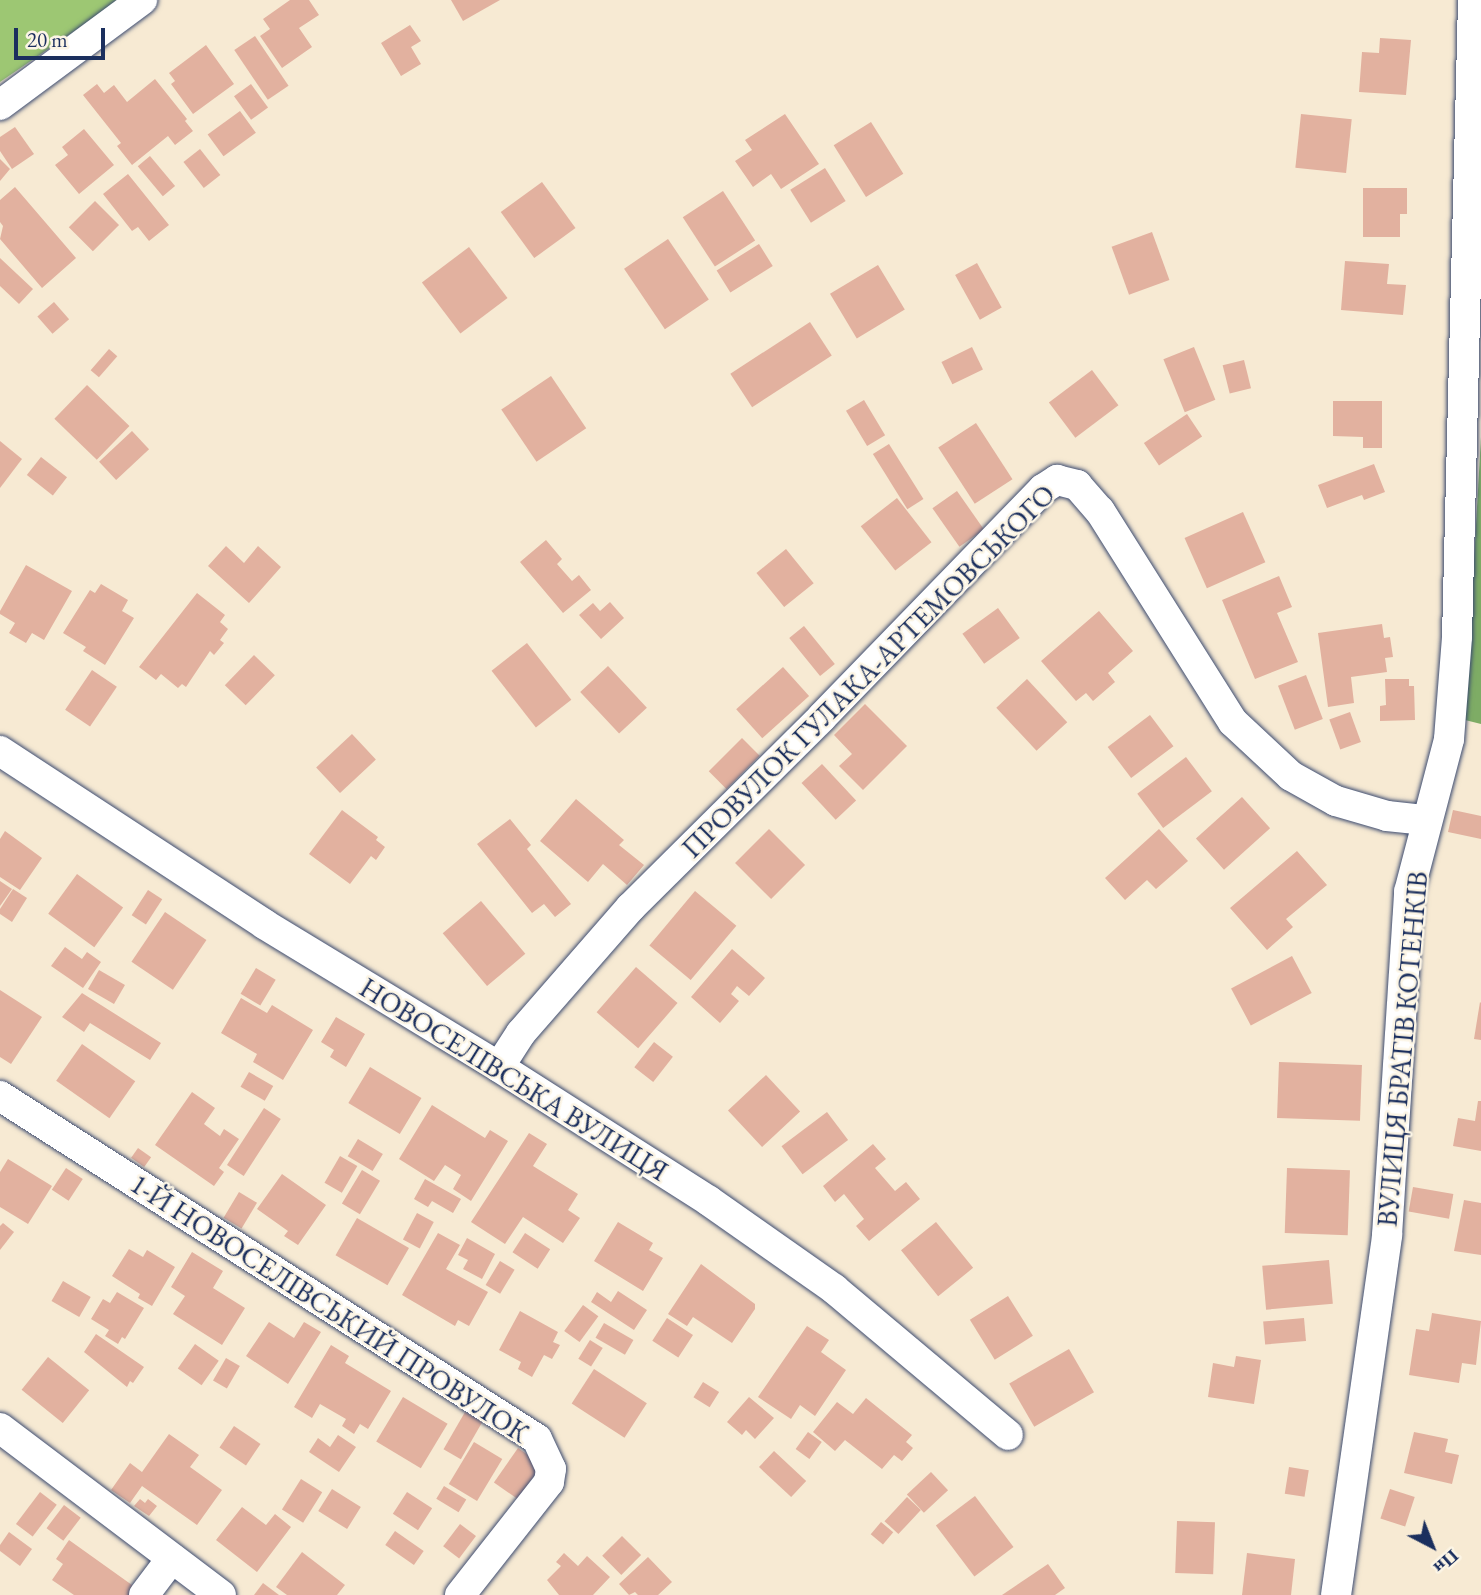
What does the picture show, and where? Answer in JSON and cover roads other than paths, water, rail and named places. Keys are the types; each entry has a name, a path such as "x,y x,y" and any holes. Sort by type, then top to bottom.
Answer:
{"street":[{"path":"0,105 142,0"},
{"name":"ВУЛИЦЯ БРАТІВ КОТЕНКІВ","path":"1336,1595 1387,1236 1409,892 1426,820 1450,739 1457,637 1474,0"},
{"name":"ПРОВУЛОК ГУЛАКА-АРТЕМОВСЬКОГО","path":"499,1067 521,1033 631,906 822,717 1043,489 1057,480 1077,485 1100,510 1233,722 1291,776 1336,801 1387,816 1426,820"},
{"name":"НОВОСЕЛІВСЬКА ВУЛИЦЯ","path":"0,751 264,924 499,1067 709,1201 834,1289 1008,1435"},
{"name":"1-Й НОВОСЕЛІВСЬКИЙ ПРОВУЛОК","path":"0,1096 537,1439 551,1469 549,1482 460,1595"},
{"path":"0,1428 221,1595"},
{"path":"144,1595 172,1558"}]}
